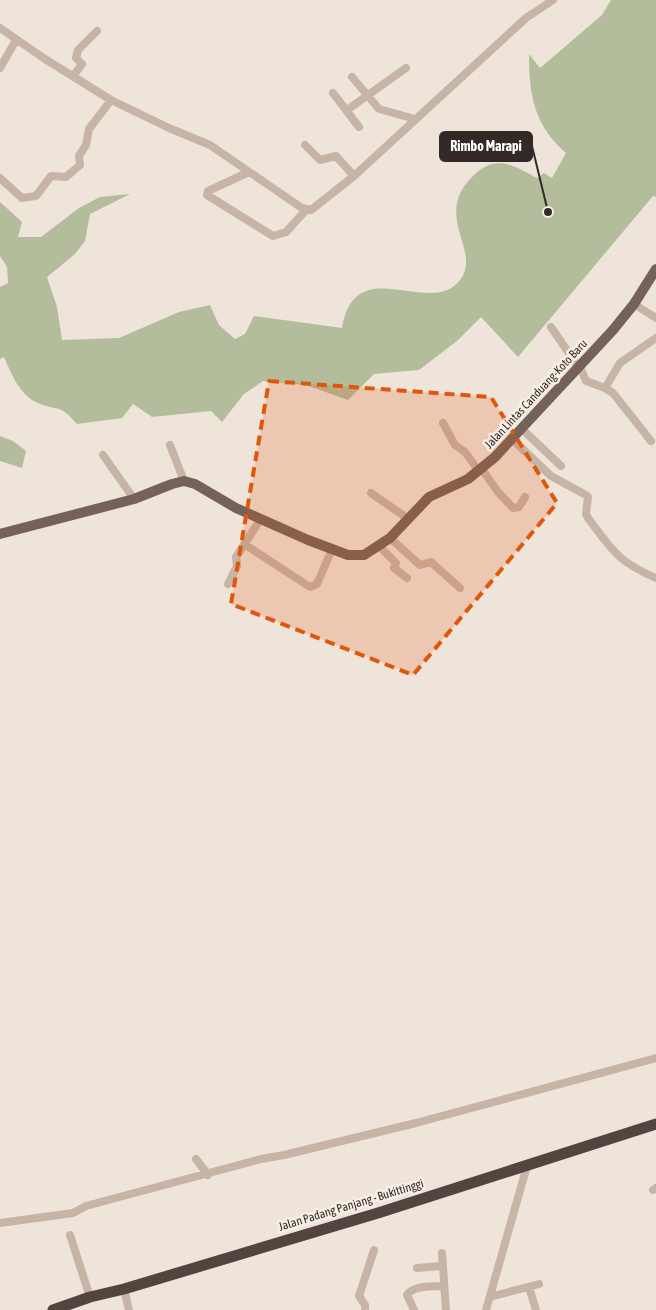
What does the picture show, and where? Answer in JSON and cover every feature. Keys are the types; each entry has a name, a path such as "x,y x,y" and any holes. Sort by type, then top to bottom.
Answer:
{"highway":[{"name":"Jalan Padang Panjang - Bukittinggi","path":"53,1310 90,1297 124,1289 528,1166 656,1124"}],"main road":[{"name":"Jalan Lintas Canduang-Koto Baru","path":"184,481 195,484 226,503 260,520 336,551 360,556 390,538 407,518 429,498 468,479 495,457 579,367 634,304 656,269"},
{"path":"0,534 134,499 184,481"}],"street":[{"path":"249,172 208,191 207,195 273,236 286,232 306,210 316,208 354,176 526,18 553,0"},
{"path":"0,28 44,59 74,75 111,100 199,140 306,210"},
{"path":"74,75 82,64 76,58 77,51 97,31"},
{"path":"0,68 16,40"},
{"path":"347,110 406,68"},
{"path":"352,77 379,109 414,119"},
{"path":"333,93 359,127"},
{"path":"0,178 22,198 36,196 51,176 66,178 80,165 78,158 86,145 89,129 111,100"},
{"path":"305,145 320,160 334,156 339,157 354,176"},
{"path":"634,304 656,318"},
{"path":"551,327 579,367 586,381 613,393 651,441"},
{"path":"605,388 620,363 656,338"},
{"path":"443,423 456,445 465,452 513,508 519,507 526,497"},
{"path":"521,428 562,466"},
{"path":"511,438 551,476 586,495 588,498 588,518 616,555 627,564 656,578"},
{"path":"170,445 184,481"},
{"path":"103,455 134,499"},
{"path":"371,493 407,518"},
{"path":"228,584 237,566 235,560 260,520"},
{"path":"390,538 420,564 431,562 460,588"},
{"path":"244,544 310,587 317,584 336,551"},
{"path":"379,546 396,563 394,568 407,578"},
{"path":"0,1223 73,1213 86,1206 208,1175 261,1158 284,1156 479,1107 656,1058"},
{"path":"196,1159 208,1175"},
{"path":"486,1310 528,1166"},
{"path":"70,1235 90,1297"},
{"path":"365,1310 365,1305 359,1296 374,1250"},
{"path":"442,1253 446,1310"},
{"path":"417,1268 442,1266"},
{"path":"490,1297 539,1284"},
{"path":"414,1310 407,1295 409,1291 415,1288 444,1286"},
{"path":"529,1287 536,1310"},
{"path":"124,1289 129,1310"}],"highlighted area":[{"path":"269,381 491,397 557,503 413,675 231,604"}],"green space":[{"path":"611,0 656,0 656,197 653,196 518,357 481,317 457,341 419,370 374,374 348,400 306,385 263,381 244,394 222,422 211,411 152,417 133,404 122,418 77,424 63,410 45,406 26,395 21,390 4,357 0,359 0,287 8,283 7,267 0,256 0,202 22,222 18,237 41,237 79,208 100,197 130,194 90,214 85,241 75,254 47,277 57,307 62,340 119,338 179,312 210,305 219,325 235,339 245,334 254,316 342,328 350,305 362,293 377,289 431,293 447,290 460,280 465,269 466,257 459,231 457,204 462,189 475,174 491,164 498,163 513,166 537,178 544,173 552,178 566,153 555,142 540,120 532,96 529,54 540,68 602,15"},
{"path":"0,436 13,441 26,451 22,468 0,461"}],"place":[{"name":"Rimbo Marapi","path":"548,212"}]}
